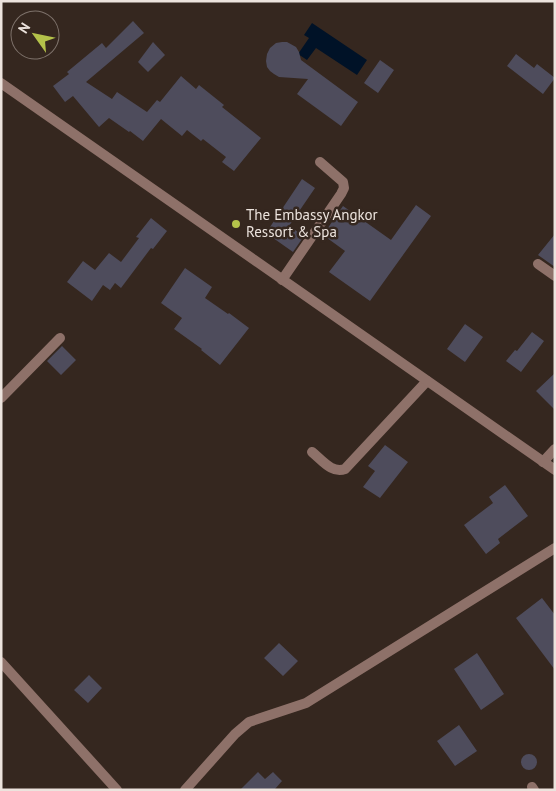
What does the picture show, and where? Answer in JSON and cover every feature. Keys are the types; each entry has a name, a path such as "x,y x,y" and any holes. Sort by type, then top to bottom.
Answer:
{"street":[{"path":"1,83 555,470"},
{"path":"282,280 344,188 343,182 320,162"},
{"path":"538,264 555,276"},
{"path":"1,398 60,338"},
{"path":"312,452 334,470 345,469 427,381"},
{"path":"543,462 555,450"},
{"path":"185,790 235,734 249,722 306,703 555,548"},
{"path":"1,662 117,790"}],"water":[{"path":"312,23 367,60 357,75 316,48 307,60 298,54 309,38 304,35"}],"building":[{"path":"133,21 144,33 86,82 112,99 117,92 147,112 157,100 160,102 181,76 196,89 199,85 224,105 222,107 261,138 234,171 222,162 226,157 203,139 201,141 187,130 182,136 161,119 143,141 109,118 99,127 73,96 65,102 53,86 69,74 67,72 102,43 106,48"},
{"path":"153,42 165,55 148,72 138,62"},
{"path":"287,42 296,47 301,60 358,102 341,126 297,94 308,79 279,77 267,67 267,54 270,48 276,43"},
{"path":"516,54 534,68 537,64 555,78 543,94 507,66"},
{"path":"380,60 394,70 378,93 364,83"},
{"path":"302,179 315,188 289,226 304,236 293,252 266,233"},
{"path":"416,205 431,216 370,301 329,272 345,251 323,235 343,206 391,240"},
{"path":"151,218 167,231 153,249 151,248 121,288 115,283 110,290 103,285 92,301 67,282 83,261 95,270 109,253 121,262 139,238 136,237"},
{"path":"555,234 555,267 538,255"},
{"path":"185,268 212,287 205,298 249,328 220,365 202,349 174,329 182,318 161,303"},
{"path":"465,324 483,337 465,362 447,349"},
{"path":"532,332 544,341 521,372 506,361 515,350 517,351"},
{"path":"62,346 76,360 61,375 47,361"},
{"path":"555,373 555,410 536,391"},
{"path":"385,445 408,462 380,498 363,487 375,471 368,466"},
{"path":"505,485 528,516 498,539 500,543 486,554 464,525 493,503 489,497"},
{"path":"542,598 555,615 555,670 516,618"},
{"path":"279,643 298,661 283,676 264,658"},
{"path":"477,653 504,694 481,710 454,669"},
{"path":"89,675 102,688 88,703 74,690"},
{"path":"459,725 477,751 455,766 437,741"},
{"path":"526,754 532,754 537,759 535,768 526,770 521,765 521,759"},
{"path":"258,772 265,779 273,772 282,781 276,790 240,790"}],"place":[{"name":"The Embassy Angkor Ressort & Spa","path":"236,224"}]}
